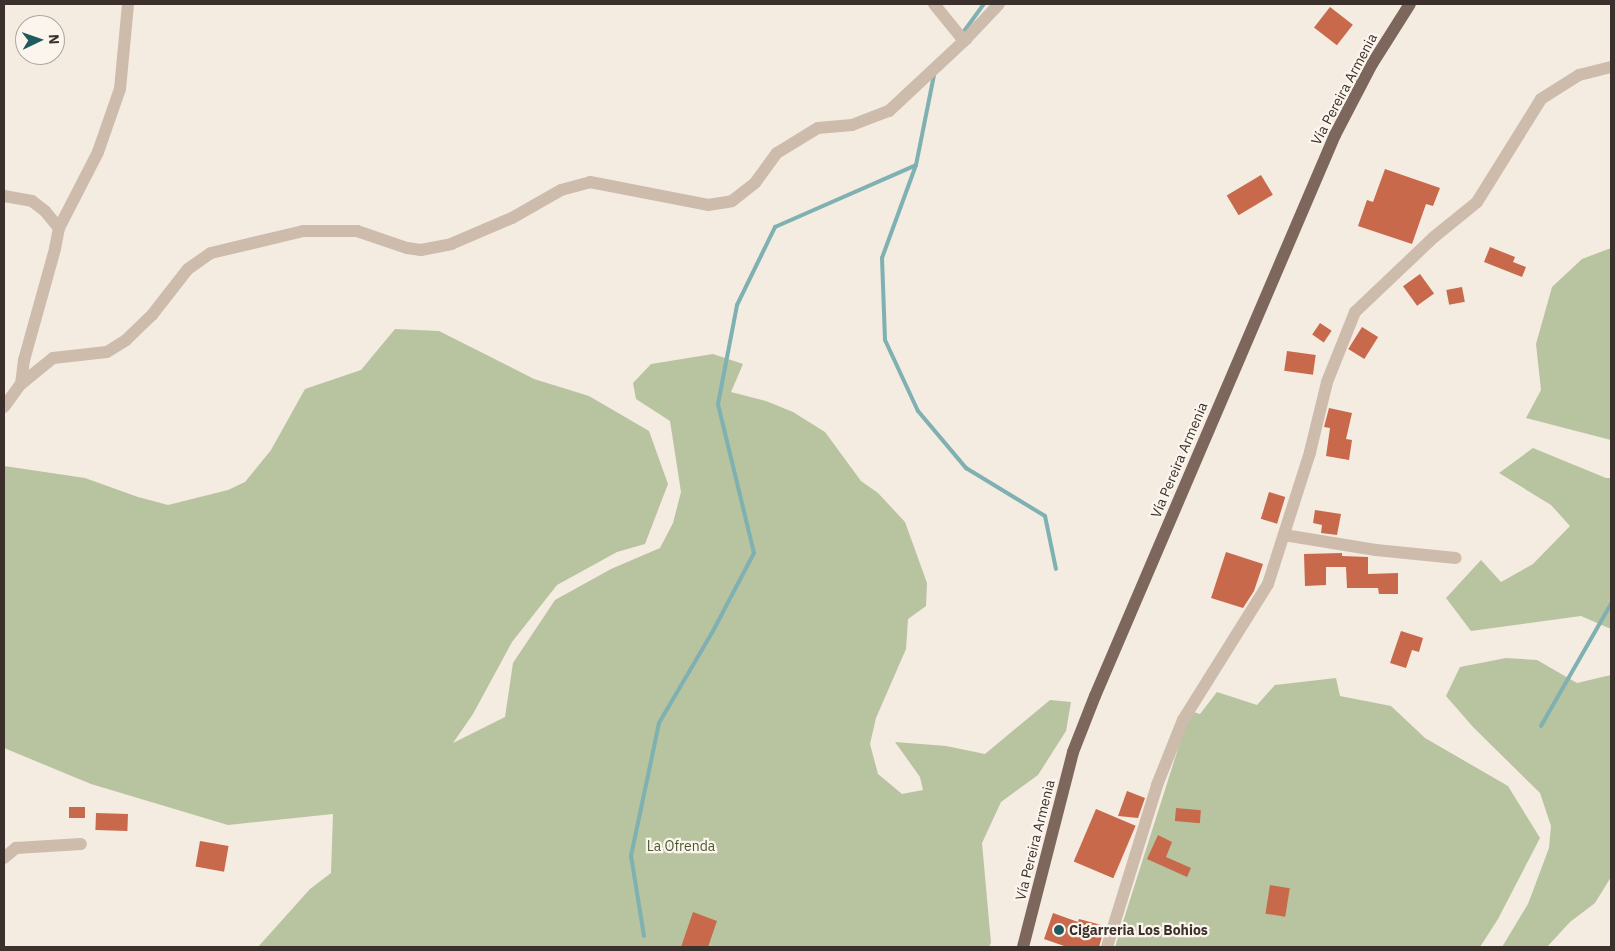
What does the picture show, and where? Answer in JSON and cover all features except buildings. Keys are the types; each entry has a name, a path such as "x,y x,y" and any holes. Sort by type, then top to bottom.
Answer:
{"main road":[{"name":"Vía Pereira Armenia","path":"1023,947 1073,752 1095,696 1335,135 1372,64 1410,4"}],"street":[{"path":"21,384 24,360 55,249 58,228 98,152 120,89 128,4"},
{"path":"934,4 960,36 966,39"},
{"path":"4,407 21,384 53,358 107,352 126,340 152,315 188,269 211,253 303,231 357,232 408,248 421,250 451,244 512,218 561,190 590,182 708,205 732,201 755,183 777,153 818,128 852,125 889,111 966,39 999,4"},
{"path":"1108,947 1157,785 1183,720 1268,584 1310,452 1327,382 1355,312 1434,237 1477,202 1541,99 1579,75 1611,67"},
{"path":"4,196 32,201 45,211 58,228"},
{"path":"1284,535 1376,550 1456,558"},
{"path":"4,858 16,848 81,844"}],"green space":[{"path":"1611,248 1611,440 1526,418 1541,390 1536,344 1552,287 1582,259"},
{"name":"La Ofrenda","path":"395,329 439,331 534,379 589,396 649,431 668,484 645,544 617,552 557,585 512,642 473,714 453,743 505,717 513,663 555,600 611,569 660,548 673,523 681,492 670,421 636,399 633,383 651,364 713,354 743,364 731,392 766,401 793,412 825,432 861,481 878,493 905,522 927,583 926,606 908,619 906,649 876,718 870,744 878,774 902,794 923,790 920,777 895,742 946,746 985,754 1050,700 1071,702 1066,731 1038,775 1001,802 982,843 991,943 989,947 258,947 310,889 331,873 333,814 228,825 91,784 4,748 4,466 85,478 138,497 168,505 228,490 245,482 271,450 305,389 361,370"},
{"path":"1533,448 1606,478 1611,478 1611,629 1581,616 1471,631 1446,598 1481,560 1501,582 1533,564 1570,526 1551,505 1499,473"},
{"path":"1506,658 1537,660 1577,683 1611,675 1611,877 1595,903 1570,922 1547,947 1502,947 1528,904 1549,848 1551,826 1540,793 1473,727 1446,696 1460,667"},
{"path":"1336,678 1340,696 1391,706 1425,738 1508,786 1540,838 1498,919 1480,947 1115,947 1190,711 1200,714 1217,692 1257,705 1275,685"}],"waterway":[{"path":"962,34 984,4"},
{"path":"934,75 916,165 882,258 885,340 918,411 966,468 1045,516 1056,569"},
{"path":"644,936 631,856 659,723 713,631 754,553 718,404 737,305 775,227 916,165"},
{"path":"1541,726 1611,604"}],"place":[{"name":"Cigarreria Los Bohios","path":"1059,930"}]}
